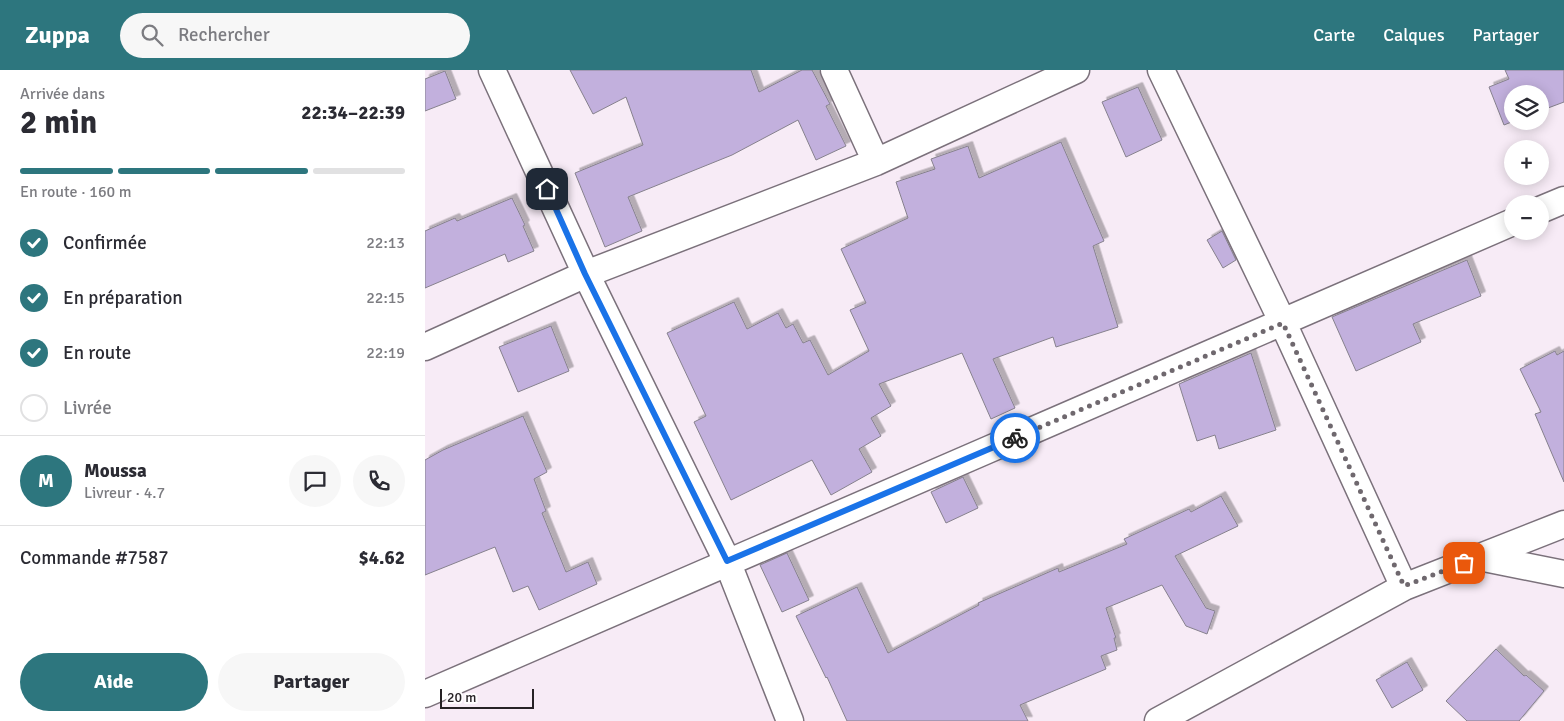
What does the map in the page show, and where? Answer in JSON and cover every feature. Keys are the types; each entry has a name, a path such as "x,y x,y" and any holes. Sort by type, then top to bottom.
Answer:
{"street":[{"path":"492,70 585,274 727,561 790,721"},
{"path":"834,70 876,162"},
{"path":"425,347 585,274 876,162 1076,70"},
{"path":"1161,70 1283,323 1404,586"},
{"path":"1549,206 1564,200"},
{"path":"425,694 727,561 1283,323 1504,226"},
{"path":"1158,721 1404,586 1564,524"},
{"path":"1479,557 1564,574"}],"building":[{"path":"570,70 751,70 759,92 802,70 812,70 830,104 826,106 846,146 816,160 798,120 732,155 628,197 642,231 605,247 575,173 643,145 626,97 593,114"},
{"path":"1505,70 1564,70 1564,102 1549,108 1549,85 1504,85 1504,125 1489,87 1509,79"},
{"path":"445,71 456,99 425,111 425,79"},
{"path":"1138,87 1162,140 1126,157 1102,102"},
{"path":"1061,142 1104,241 1093,246 1118,327 1056,347 1053,337 993,359 1015,408 991,419 962,353 879,384 891,406 871,418 881,436 859,449 872,472 831,495 812,460 731,500 694,422 706,416 667,333 734,302 747,329 778,313 786,328 793,324 803,343 810,340 828,375 869,351 850,310 866,303 841,249 908,218 896,182 935,169 931,159 968,146 979,178"},
{"path":"512,198 525,225 523,226 534,251 508,262 505,254 425,288 425,231 455,218 457,221"},
{"path":"1222,231 1236,260 1223,268 1207,240"},
{"path":"1467,260 1481,296 1413,324 1421,342 1356,371 1332,317"},
{"path":"551,326 569,371 518,392 499,347"},
{"path":"1555,351 1557,355 1564,351 1564,482 1535,414 1541,412 1520,369"},
{"path":"1251,353 1276,430 1219,449 1215,435 1197,441 1179,384"},
{"path":"523,416 547,472 534,479 546,511 542,513 566,572 588,562 597,584 539,610 528,586 513,592 495,547 425,575 425,460 443,450"},
{"path":"963,477 978,508 946,523 931,492"},
{"path":"1221,496 1238,526 1175,556 1206,608 1215,611 1207,634 1186,626 1162,585 1106,608 1116,638 1114,638 1117,650 1101,656 1106,669 1020,705 1028,721 847,721 796,616 857,587 888,653 979,605 978,603 1058,568 1059,572 1127,544 1124,539 1189,509 1191,512"},
{"path":"787,553 809,600 782,612 760,565"},
{"path":"1496,649 1524,676 1526,675 1544,691 1519,721 1467,721 1446,701"},
{"path":"1407,662 1423,690 1392,708 1376,680"}],"way so far":[{"path":"1015,438 1283,323 1404,586 1464,563"}],"route":[{"path":"547,189 585,274 727,561 1015,438"}]}
